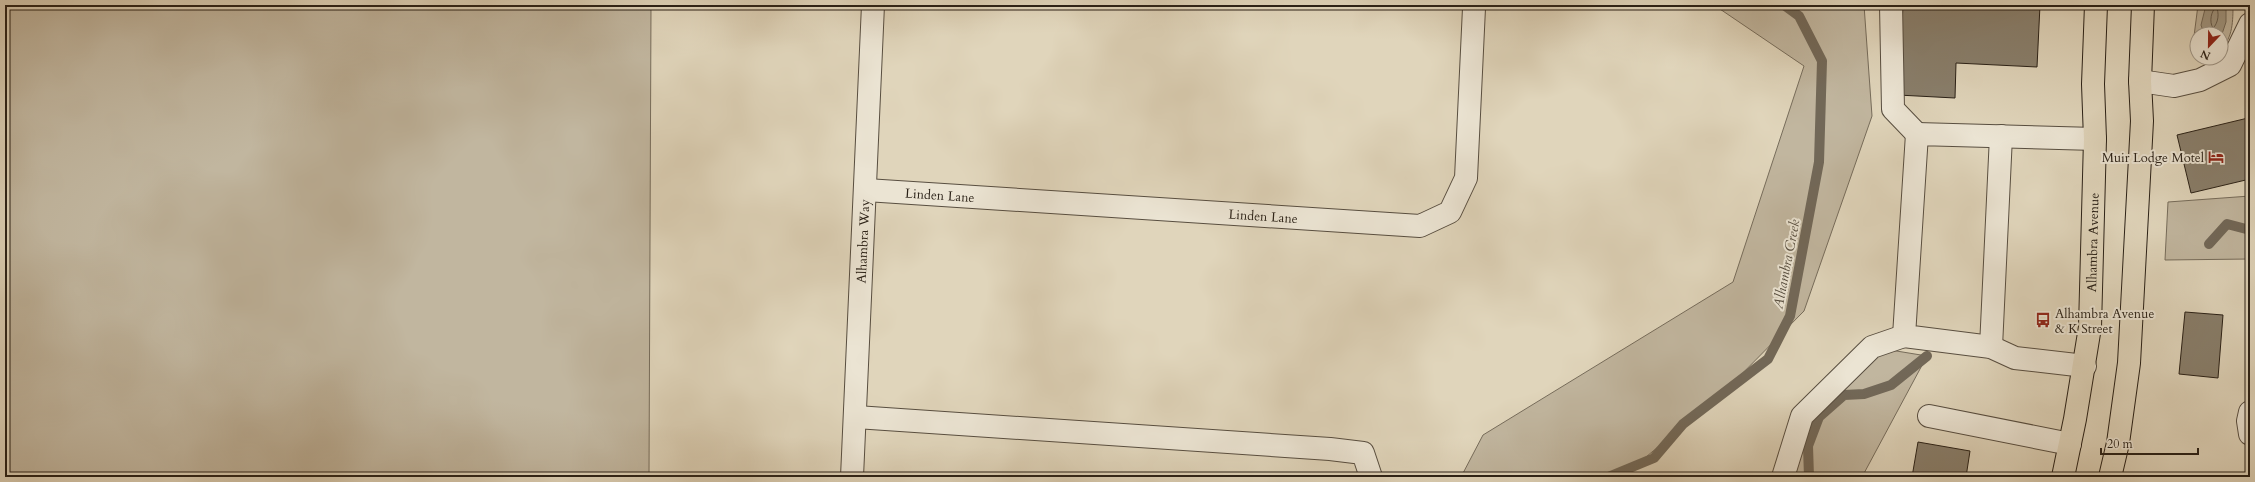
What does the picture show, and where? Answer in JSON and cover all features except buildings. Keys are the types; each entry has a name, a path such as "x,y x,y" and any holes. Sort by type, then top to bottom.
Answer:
{"main road":[{"name":"Alhambra Avenue","path":"2063,477 2085,366 2090,327 2095,139 2093,84 2096,5"},
{"path":"2110,477 2118,443 2129,363 2142,121 2140,81 2143,5"}],"street":[{"name":"Alhambra Way","path":"852,477 856,417 873,5"},
{"path":"1892,5 1893,110 1917,134 2095,139"},
{"name":"Linden Lane","path":"866,190 1420,226 1450,212 1466,178 1474,8"},
{"path":"2140,81 2174,86 2200,80 2230,65 2250,24"},
{"path":"1904,336 1917,134"},
{"path":"1991,347 2001,136"},
{"path":"1783,477 1802,416 1872,347 1904,336 1991,347 2014,358 2085,366"},
{"path":"2250,412 2248,421 2250,434"},
{"path":"1929,416 2070,444"},
{"path":"856,417 1330,449 1363,453 1371,477"}],"shaded area":[{"path":"5,5 651,5 649,477 5,477"},
{"path":"1714,5 1864,5 1872,116 1804,311 1725,391 1622,477 1461,477 1483,435 1733,282 1804,66"},
{"path":"2198,5 2233,5 2229,36 2229,26 2195,26"},
{"path":"2250,196 2250,259 2165,260 2168,202"},
{"path":"1872,347 1927,356 1862,477 1783,477 1802,416"}],"water":[{"path":"2206,5 2226,5 2225,26 2201,25"}],"waterway":[{"name":"Alhambra Creek","path":"1608,477 1654,458 1683,424 1768,359 1790,316 1819,162 1822,61 1799,16 1784,5"},
{"path":"2209,244 2227,224 2250,230"},
{"path":"1809,477 1808,446 1819,417 1844,395 1864,394 1891,385 1927,356"}],"place":[{"name":"Muir Lodge Motel","path":"2216,157"},
{"name":"Alhambra Avenue & K Street","path":"2043,320"}]}
